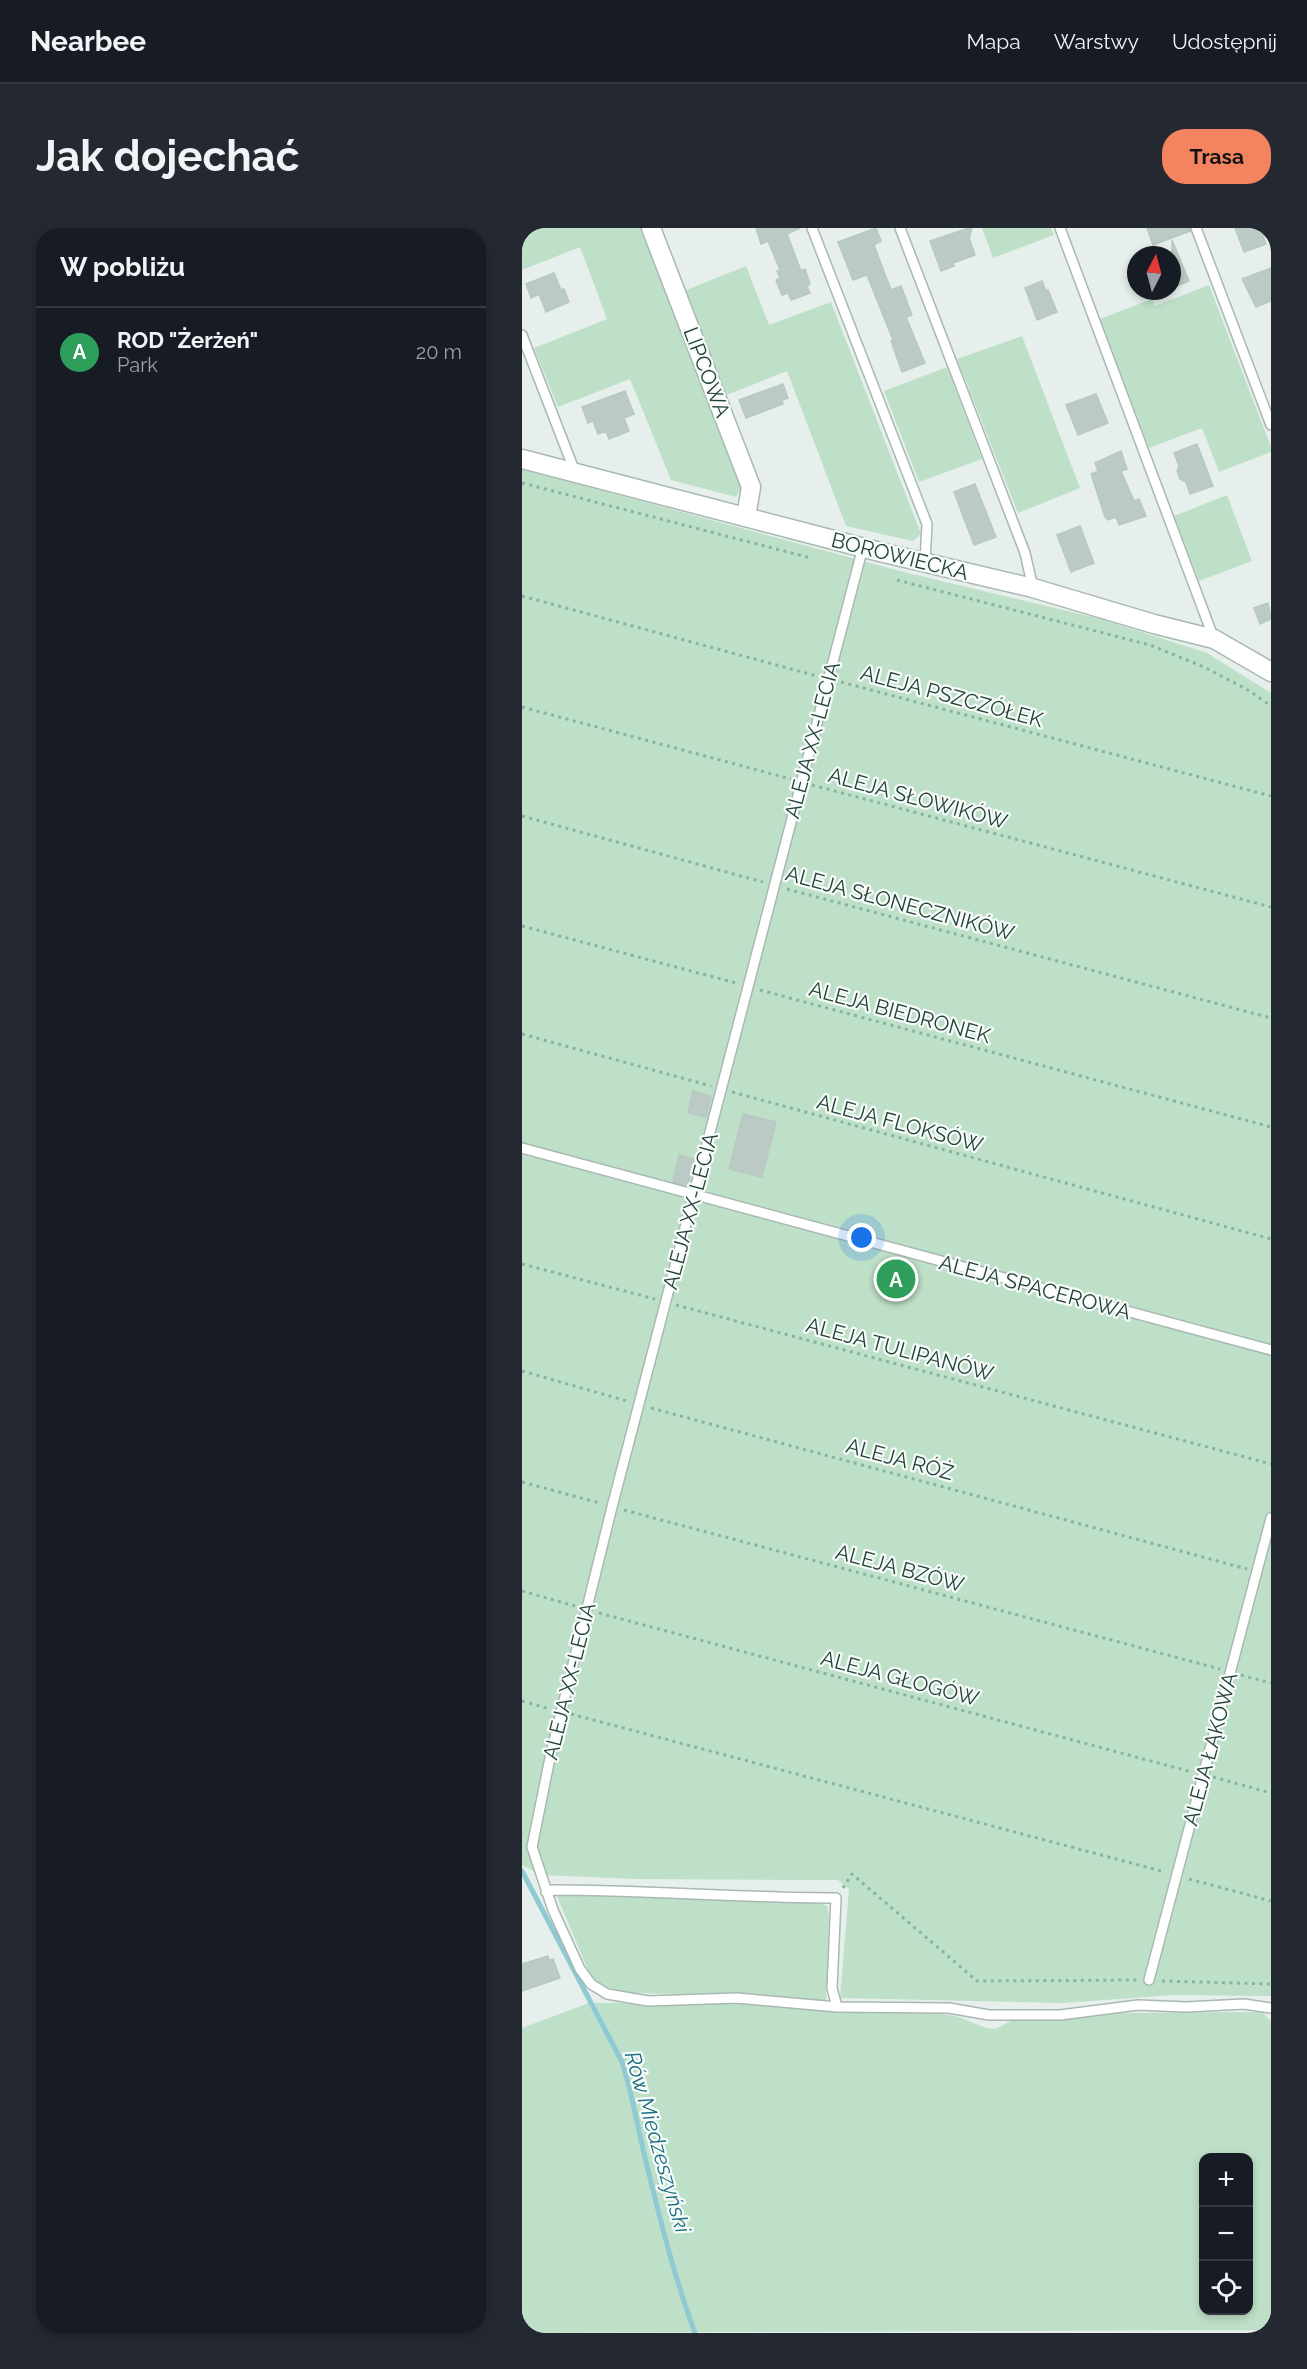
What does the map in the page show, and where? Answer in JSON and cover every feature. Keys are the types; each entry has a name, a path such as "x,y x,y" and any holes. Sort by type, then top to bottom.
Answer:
{"street":[{"name":"LIPCOWA","path":"651,228 752,487 746,517"},
{"name":"BOROWIECKA","path":"522,459 925,563 1033,588 1154,624 1214,639 1271,672"}],"lane":[{"path":"812,228 927,524 925,563"},
{"path":"900,228 1025,553 1033,588"},
{"path":"1060,228 1214,639"},
{"path":"1196,228 1271,425"},
{"path":"522,335 576,474"},
{"name":"ALEJA XX-LECIA","path":"863,547 586,1609 551,1753 532,1847 546,1892 580,1969 591,1984 607,1994 648,2001 737,1998 837,2007 932,2007 989,2015 1060,2015 1138,2005 1186,2007 1244,2004 1271,2008"},
{"name":"ALEJA SPACEROWA","path":"522,1148 1271,1350"},
{"name":"ALEJA ŁĄKOWA","path":"1149,1980 1271,1518"},
{"path":"546,1892 552,1890 621,1890 766,1898 836,1898 832,1988 837,2007"}],"path":[{"path":"522,483 811,558"},
{"path":"897,580 1150,645 1204,667 1248,690 1271,706"},
{"name":"ALEJA PSZCZÓŁEK","path":"522,596 1271,796"},
{"name":"ALEJA SŁOWIKÓW","path":"522,706 1271,907"},
{"name":"ALEJA SŁONECZNIKÓW","path":"522,816 1271,1018"},
{"name":"ALEJA BIEDRONEK","path":"522,926 1271,1127"},
{"name":"ALEJA FLOKSÓW","path":"522,1034 1271,1239"},
{"name":"ALEJA TULIPANÓW","path":"522,1264 1271,1464"},
{"name":"ALEJA RÓŻ","path":"522,1371 1256,1571"},
{"name":"ALEJA BZÓW","path":"522,1482 1271,1683"},
{"name":"ALEJA GŁOGÓW","path":"522,1591 1271,1794"},
{"path":"522,1701 1271,1901"},
{"path":"836,1898 852,1874 977,1981 1149,1980 1271,1984"}],"green space":[{"path":"522,228 642,228 742,487 736,497 671,480 630,379 558,407 534,348 607,319 580,247 522,270"},
{"path":"982,228 1051,228 1054,235 993,258"},
{"path":"746,266 769,325 831,302 921,534 913,541 846,526 787,371 724,396 684,291"},
{"path":"1209,285 1271,452 1219,472 1202,428 1149,448 1100,319 1149,300 1152,300 1155,306 1170,300 1181,300 1181,296"},
{"path":"1022,336 1080,488 1018,513 957,359"},
{"path":"947,367 982,459 919,482 884,391"},
{"path":"522,469 900,571 1101,619 1207,653 1271,693 1271,1996 1174,1995 1064,2003 840,1998 849,1889 838,1880 635,1879 541,1875 522,1865"},
{"path":"1227,495 1252,561 1199,581 1174,516"},
{"path":"556,1894 639,1894 817,1901 827,1906 829,1916 826,2003 731,1995 628,1993 606,1987 591,1977"},
{"path":"728,2002 861,2012 928,2012 956,2016 986,2028 995,2029 1015,2019 1056,2020 1116,2013 1262,2012 1271,2021 1271,2330 522,2333 522,2028 589,2003"}],"building":[{"path":"756,228 800,228 787,234 801,271 805,269 810,284 807,286 810,293 791,300 788,293 782,295 776,280 780,278 777,271 780,270 768,241 761,244"},
{"path":"876,228 881,241 874,245 891,290 901,286 912,315 906,317 925,363 902,372 891,341 893,340 867,275 853,280 838,242"},
{"path":"972,228 969,238 975,255 953,263 954,266 941,271 930,241"},
{"path":"1147,228 1189,228 1190,231 1153,245"},
{"path":"1235,228 1260,228 1266,244 1244,252"},
{"path":"1181,262 1189,281 1181,284"},
{"path":"1271,268 1271,301 1256,307 1242,279"},
{"path":"554,273 569,302 546,312 539,294 531,298 526,284"},
{"path":"1042,281 1057,312 1037,320 1025,288"},
{"path":"783,384 788,398 782,400 783,404 746,418 739,400"},
{"path":"625,391 634,414 624,418 629,431 609,439 606,431 598,434 593,421 588,423 582,407"},
{"path":"1096,394 1108,423 1078,435 1066,405"},
{"path":"1197,444 1213,486 1190,494 1186,482 1180,479 1177,471 1179,466 1174,453"},
{"path":"1121,451 1127,469 1121,471 1134,501 1139,499 1146,516 1119,525 1116,517 1108,520 1105,517 1091,474 1098,471 1095,463"},
{"path":"975,484 996,537 974,545 954,492"},
{"path":"1080,526 1094,563 1071,572 1057,535"},
{"path":"1268,603 1271,619 1260,624 1254,608"},
{"path":"693,1091 711,1096 706,1117 688,1113"},
{"path":"743,1114 776,1122 762,1177 729,1169"},
{"path":"679,1155 694,1159 688,1186 673,1182"},
{"path":"548,1956 549,1960 553,1959 560,1978 522,1991 522,1964"}],"waterway":[{"name":"Rów Miedzeszyński","path":"522,1871 622,2062 664,2234 695,2333"}],"place":[{"name":"ROD \"Żerżeń\"","path":"896,1279"}]}
